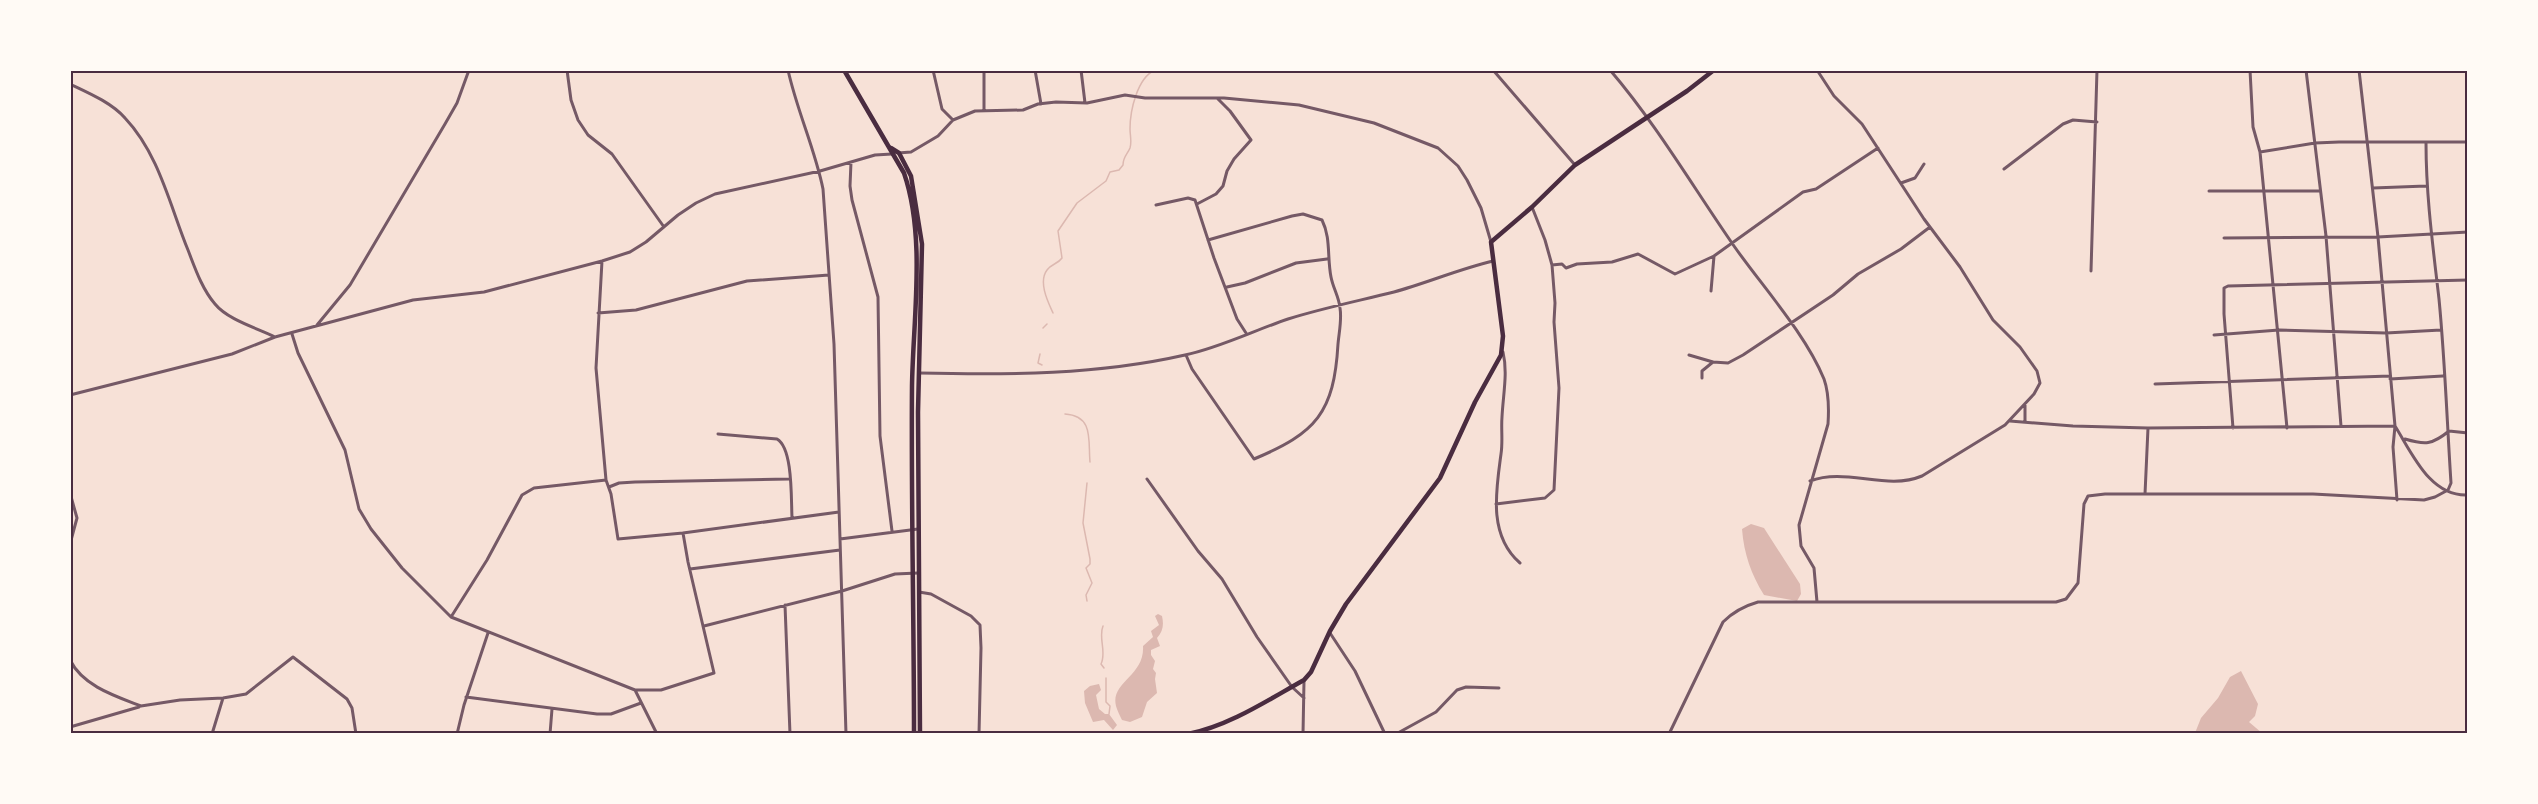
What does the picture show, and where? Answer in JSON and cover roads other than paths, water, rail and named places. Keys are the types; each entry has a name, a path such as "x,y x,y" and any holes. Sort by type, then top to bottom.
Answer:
{"main road":[{"path":"844,70 888,147 897,153 913,182 921,233 923,269 919,373 915,412"},
{"path":"1188,734 1206,732 1304,680 1311,672 1330,631 1362,581 1440,478 1474,402 1496,366 1502,350 1503,336 1491,242 1532,207 1575,165 1714,70"},
{"path":"897,153 909,191 916,269 912,360 916,529 914,734"},
{"path":"916,269 923,269"},
{"path":"912,360 919,360"},
{"path":"916,573 919,592 916,642 920,734"}],"street":[{"path":"316,327 350,285 451,114 469,70"},
{"path":"567,70 571,100 578,120 588,135 612,154 664,226"},
{"path":"788,70 795,101 820,171 834,344 846,734"},
{"path":"933,70 942,109 953,120"},
{"path":"984,70 984,111"},
{"path":"1035,70 1041,104"},
{"path":"1081,70 1085,104"},
{"path":"1493,70 1575,165"},
{"path":"1610,70 1648,117 1733,244 1790,323 1824,381 1828,398 1828,424 1810,481 1798,531 1803,550 1814,568 1817,602"},
{"path":"1810,481 1839,476 1896,481 1916,479 2010,421 2040,382 2040,376 2020,347 1993,320 1960,267 1930,227 1862,124 1834,96 1817,70"},
{"path":"2091,271 2097,70"},
{"path":"2250,70 2253,127 2260,152 2265,190 2287,428"},
{"path":"2306,70 2326,236 2341,426"},
{"path":"2359,70 2378,237 2395,426 2393,447 2397,500"},
{"path":"70,84 115,109 125,117 135,131 156,166 196,271 215,304 227,313 275,337"},
{"path":"70,395 232,354 275,337 412,300 484,292 602,261 630,252 696,202 715,194 820,171 875,155 911,152 938,136 953,120 962,115 984,111 1023,110 1041,104 1085,104 1125,95 1217,98 1291,104 1374,123 1429,142 1449,158 1466,178 1481,208 1491,242"},
{"path":"1197,204 1216,194 1223,186 1227,171 1234,159 1251,140 1230,111 1217,98"},
{"path":"2004,169 2063,124 2073,120 2097,122"},
{"path":"2260,152 2315,143 2468,142"},
{"path":"1669,734 1722,625 1732,613 1758,602 2056,602 2066,599 2078,584 2084,504 2088,496 2313,494 2397,500 2430,499 2448,490 2451,483 2449,431 2426,186 2426,143"},
{"path":"1552,265 1573,267 1577,264 1612,262 1638,254 1675,274 1714,256 1803,192 1816,189 1878,148"},
{"path":"851,161 852,200 878,297 879,436 892,531"},
{"path":"1901,183 1915,178 1924,164"},
{"path":"2373,188 2426,186"},
{"path":"2209,191 2319,191"},
{"path":"1156,205 1192,198 1197,204 1237,319 1246,333"},
{"path":"1496,504 1545,498 1554,490 1559,388 1552,265 1532,207"},
{"path":"1186,355 1192,369 1254,459 1281,448 1308,431 1323,413 1337,368 1340,304 1331,281 1325,225 1318,217 1292,216 1208,240"},
{"path":"1689,355 1713,362 1728,363 1833,295 1858,274 1901,249 1930,227"},
{"path":"2224,238 2378,237 2468,232"},
{"path":"1711,291 1714,256"},
{"path":"1227,287 1245,283 1296,263 1327,259"},
{"path":"919,373 996,375 1076,372 1186,355 1246,333 1340,304 1394,292 1495,260"},
{"path":"602,261 597,368 606,480 618,539 683,533 839,512"},
{"path":"598,313 636,310 747,281 829,275"},
{"path":"2233,428 2224,288 2228,286 2275,287 2468,280"},
{"path":"2214,335 2279,330 2386,333 2441,330"},
{"path":"292,334 298,353 345,450 359,509 371,529 402,568 451,617 635,690 662,690 714,673 683,533"},
{"path":"1502,350 1505,363 1502,448 1496,483 1496,504 1503,540 1514,558 1520,563"},
{"path":"1702,378 1702,370 1713,362"},
{"path":"2155,384 2284,378 2443,376"},
{"path":"2025,404 2025,422"},
{"path":"2010,421 2148,429 2395,426"},
{"path":"2395,426 2428,477 2458,496 2468,495"},
{"path":"2145,494 2148,429"},
{"path":"2403,439 2419,443 2435,442 2449,431 2468,433"},
{"path":"718,434 781,441 788,456 792,517"},
{"path":"609,487 619,483 635,482 789,479"},
{"path":"1147,479 1198,551 1222,579 1257,637 1292,687 1304,698"},
{"path":"451,617 483,567 522,495 534,488 606,480"},
{"path":"70,493 77,518 70,544"},
{"path":"839,539 916,529"},
{"path":"690,569 840,550"},
{"path":"704,626 842,591 895,574 916,573"},
{"path":"919,592 931,594 972,616 980,625 979,734"},
{"path":"784,605 790,734"},
{"path":"1330,631 1355,671 1385,734"},
{"path":"457,734 466,697 488,633"},
{"path":"70,727 141,706 246,694 293,657 352,705 356,734"},
{"path":"70,660 81,676 95,686 141,706"},
{"path":"1303,734 1304,680"},
{"path":"1396,734 1436,712 1457,690 1466,687 1499,688"},
{"path":"635,690 657,734"},
{"path":"466,697 605,714 641,703"},
{"path":"212,734 223,698"},
{"path":"550,734 552,709"}],"waterway":[{"path":"1053,313 1043,280 1049,268 1062,258 1058,231 1077,203 1106,181 1110,172 1119,170 1123,165 1131,146 1130,122 1139,87 1155,70"},
{"path":"1043,328 1047,324"},
{"path":"1040,354 1038,363 1042,365"},
{"path":"1065,414 1081,419 1085,424 1088,430 1090,462"},
{"path":"1087,483 1083,523 1090,559 1090,564 1086,568 1092,583 1086,595 1087,601"},
{"path":"1103,626 1101,664 1104,668"},
{"path":"1106,678 1106,702 1110,706 1109,714"}]}
